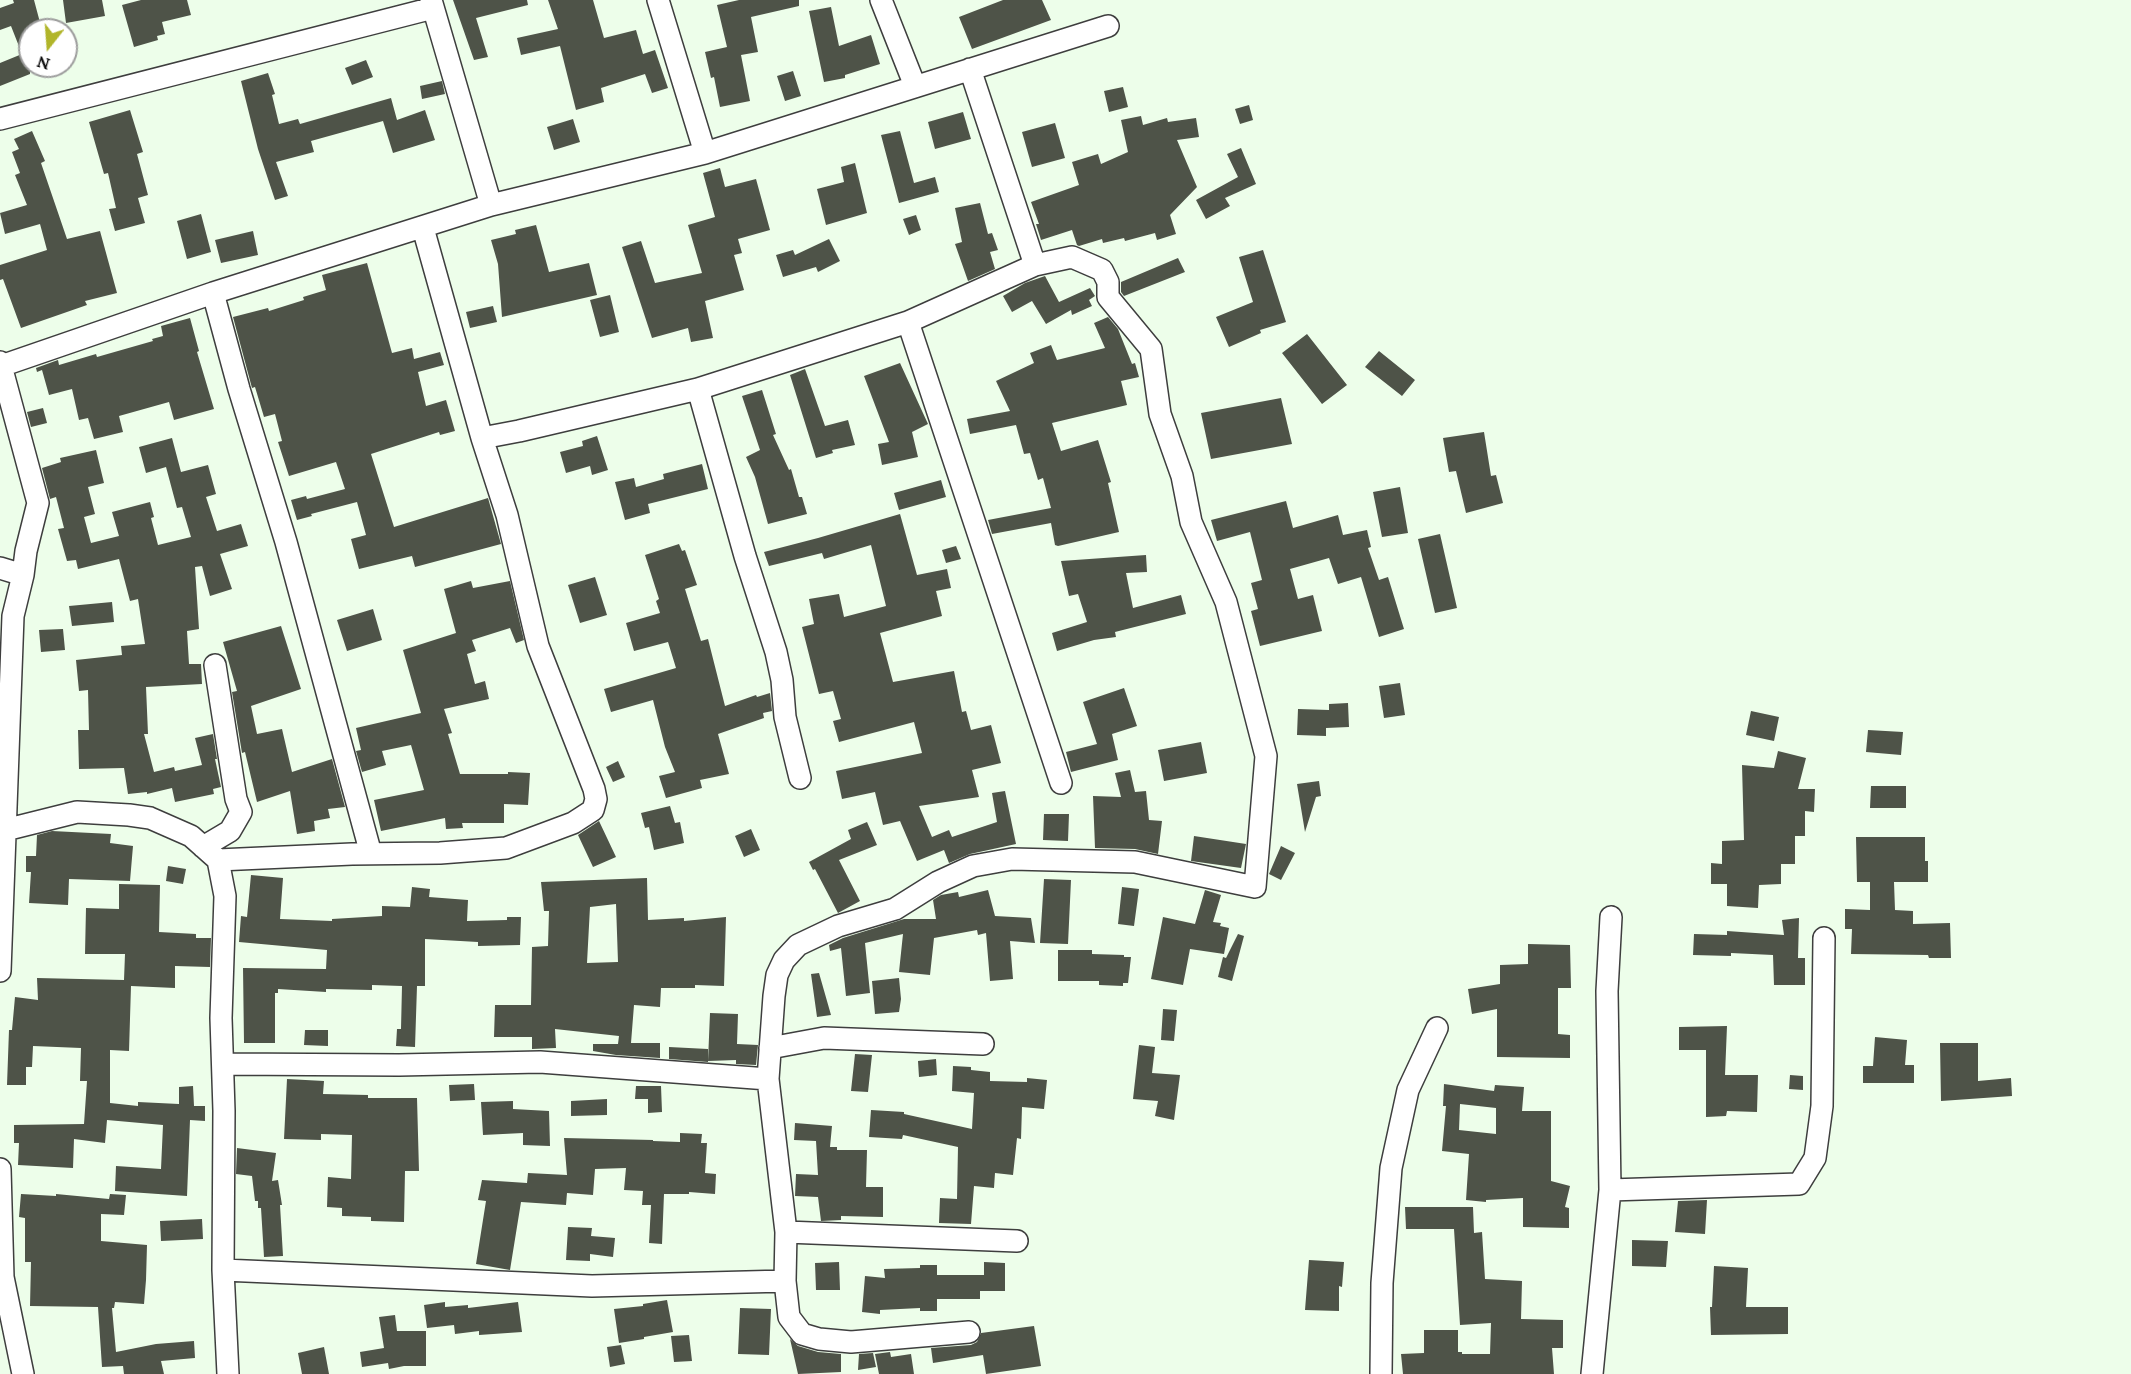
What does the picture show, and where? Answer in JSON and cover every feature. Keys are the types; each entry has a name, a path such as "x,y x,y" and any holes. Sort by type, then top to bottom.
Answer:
{"street":[{"path":"658,0 705,153"},
{"path":"881,0 915,86"},
{"path":"0,119 432,4 491,206"},
{"path":"0,971 13,616 38,503 1,364 213,293 491,206 705,153 1108,26"},
{"path":"970,69 1035,265"},
{"path":"210,854 440,853 506,848 573,823 593,810 596,799 594,789 538,646 507,515 482,438 423,228"},
{"path":"482,438 698,389 908,321 1035,265 1072,257 1102,270 1108,282 1108,297 1151,349 1161,414 1182,476 1191,522 1226,602 1266,756 1255,887 1135,862 1012,859 973,866 938,882 895,909 838,926 798,945 784,960 777,975 768,1078 786,1232 785,1281 789,1317 802,1334 819,1339 851,1342 969,1332"},
{"path":"213,293 239,389 286,542 371,854"},
{"path":"908,321 1061,783"},
{"path":"698,389 776,652 782,680 785,717 800,777"},
{"path":"0,568 23,575"},
{"path":"210,854 230,831 241,812 236,799 215,666"},
{"path":"5,830 77,812 150,818 191,836 210,854 225,896 221,1018 223,1270 228,1374"},
{"path":"1592,1374 1610,1190 1607,991 1611,917"},
{"path":"1610,1190 1799,1184 1815,1158 1822,1106 1824,938"},
{"path":"1381,1374 1382,1283 1391,1168 1408,1090 1437,1028"},
{"path":"770,1048 824,1038 983,1044"},
{"path":"223,1064 399,1065 540,1062 768,1078"},
{"path":"0,1169 3,1277 23,1374"},
{"path":"786,1232 1017,1241"},
{"path":"223,1270 592,1286 785,1281"}],"building":[{"path":"13,0 34,0 39,18 18,18 18,44 11,26 0,30 0,8 14,3"},
{"path":"63,0 102,0 105,16 78,21 78,18 65,18"},
{"path":"141,0 187,0 191,15 162,22 165,34 157,36 158,40 134,47 122,5"},
{"path":"453,0 527,0 528,5 476,18 488,57 474,60"},
{"path":"548,0 593,0 604,38 636,30 643,54 655,50 668,88 652,93 645,74 601,88 604,102 576,110 560,46 521,55 517,38 558,29"},
{"path":"739,0 799,0 799,6 751,17 758,52 741,55 750,101 720,107 714,77 711,78 705,52 727,47 717,5"},
{"path":"1003,0 1042,0 1051,20 972,49 959,17"},
{"path":"831,7 839,46 871,35 880,64 845,75 845,78 824,82 809,11"},
{"path":"18,56 18,78 20,78 0,86 0,63"},
{"path":"366,60 373,77 352,85 345,68"},
{"path":"793,71 801,96 785,101 777,76"},
{"path":"268,73 275,94 272,95 279,124 298,119 300,124 391,98 397,120 425,110 435,140 393,153 383,121 311,141 314,152 276,162 288,196 275,200 258,149 241,81"},
{"path":"442,81 445,94 422,99 420,86"},
{"path":"1123,87 1128,107 1109,112 1104,91"},
{"path":"1249,105 1253,120 1240,124 1235,109"},
{"path":"130,110 143,152 137,154 148,195 138,198 145,223 115,231 109,209 116,208 108,173 104,174 89,122"},
{"path":"963,112 971,139 935,149 928,122"},
{"path":"1141,116 1143,125 1167,118 1168,122 1196,118 1199,137 1177,140 1197,187 1170,215 1176,234 1157,240 1155,233 1125,241 1124,238 1103,243 1102,239 1079,246 1072,230 1041,240 1036,224 1039,224 1031,202 1079,185 1072,162 1098,154 1101,164 1128,152 1121,120"},
{"path":"573,119 580,142 554,150 547,127"},
{"path":"1055,123 1065,158 1032,167 1022,132"},
{"path":"32,131 45,161 41,163 67,239 100,231 117,293 85,301 87,305 21,328 3,279 0,280 0,265 47,250 40,224 5,234 0,213 27,205 15,175 20,173 12,152 19,149 14,139"},
{"path":"900,131 914,183 935,177 939,192 899,203 881,135"},
{"path":"1241,148 1256,184 1225,198 1230,206 1206,219 1196,200 1238,177 1227,154"},
{"path":"855,163 867,213 826,225 817,189 844,182 841,167"},
{"path":"720,168 725,187 756,179 770,230 738,239 742,253 734,255 744,290 705,301 713,338 691,342 688,328 652,338 622,247 641,241 655,283 702,273 688,225 715,217 703,173"},
{"path":"980,203 988,234 992,233 998,250 990,252 995,269 968,281 955,244 962,242 955,208"},
{"path":"201,214 211,252 187,259 177,221"},
{"path":"916,215 921,230 909,235 903,219"},
{"path":"536,225 549,272 589,263 597,295 502,317 498,264 491,240 516,234 515,230"},
{"path":"253,231 258,255 221,263 215,240"},
{"path":"829,239 840,261 818,272 816,267 783,277 776,255 793,250 795,255"},
{"path":"1263,250 1286,322 1260,330 1261,333 1229,347 1216,317 1253,302 1239,257"},
{"path":"1178,258 1185,272 1124,296 1121,292 1121,282"},
{"path":"367,263 392,353 412,348 414,359 440,352 444,365 418,372 426,406 446,400 455,431 440,435 439,432 371,454 394,527 488,498 501,544 415,567 412,556 359,569 351,539 366,535 357,502 297,520 291,500 306,496 307,499 345,489 336,462 289,476 278,442 282,441 275,414 264,417 255,387 252,388 233,317 268,308 269,311 304,300 303,297 326,290 322,275"},
{"path":"1045,276 1059,302 1090,288 1095,296 1089,300 1092,306 1072,315 1071,310 1046,324 1032,301 1012,312 1003,296 1025,283"},
{"path":"610,295 619,332 600,337 590,300"},
{"path":"493,306 497,322 470,328 466,312"},
{"path":"1108,317 1118,329 1132,364 1135,363 1139,377 1121,381 1127,405 1052,423 1061,451 1098,440 1111,482 1108,483 1119,532 1058,546 1055,545 1051,523 992,534 988,520 1051,508 1043,478 1038,480 1030,453 1024,454 1016,425 970,434 967,419 1010,411 996,381 1034,363 1030,353 1051,345 1057,360 1105,348 1094,323"},
{"path":"190,318 199,351 197,352 214,409 174,420 169,402 119,416 123,432 94,439 88,418 79,420 72,389 49,395 42,370 37,372 36,368 58,360 59,365 153,341 152,339 163,336 161,326"},
{"path":"1307,334 1347,385 1322,404 1282,353"},
{"path":"1379,351 1415,380 1402,396 1365,367"},
{"path":"900,363 928,424 912,432 918,457 882,465 878,444 889,442 864,376"},
{"path":"805,369 825,426 848,420 855,445 832,450 833,453 816,458 790,375"},
{"path":"762,390 776,434 773,435 789,470 791,469 799,497 802,497 807,514 768,524 755,477 746,457 760,450 742,396"},
{"path":"1281,398 1292,444 1211,459 1201,413"},
{"path":"43,408 47,423 31,427 27,412"},
{"path":"1484,432 1491,476 1496,475 1503,503 1466,513 1456,471 1449,472 1443,438"},
{"path":"597,436 608,470 592,475 590,466 566,473 560,452 583,446 582,441"},
{"path":"172,438 181,472 208,465 216,494 206,497 217,531 241,524 248,546 220,554 232,589 210,596 202,566 195,567 199,629 187,631 189,664 201,664 202,684 146,687 148,734 144,734 154,772 174,767 175,771 202,765 195,738 213,734 221,787 213,789 214,794 175,802 172,788 147,794 147,792 128,794 124,768 79,769 78,730 89,730 88,690 79,691 76,660 122,655 121,646 145,644 138,599 130,601 119,559 78,569 76,560 67,561 58,529 64,528 56,497 50,499 42,468 61,462 60,458 96,450 104,483 88,487 95,514 84,517 91,543 119,536 112,512 150,502 154,517 151,518 158,545 191,537 182,507 177,508 166,467 146,473 139,447"},
{"path":"702,464 708,489 648,504 650,513 625,520 615,482 634,478 636,487 664,479 663,474"},
{"path":"941,480 946,497 899,510 894,493"},
{"path":"1400,487 1408,533 1382,537 1373,492"},
{"path":"1286,501 1293,528 1338,515 1343,535 1367,530 1371,547 1368,548 1379,580 1388,577 1404,629 1379,637 1361,577 1338,584 1329,558 1290,569 1298,599 1313,595 1322,631 1260,646 1251,611 1258,609 1251,583 1262,580 1250,532 1217,541 1211,520"},
{"path":"900,514 917,575 947,569 951,588 936,591 942,616 880,633 893,682 954,671 962,712 966,711 971,730 991,725 1001,763 972,770 979,797 919,806 932,837 949,830 952,837 997,822 992,793 1005,791 1016,844 970,854 949,863 944,850 917,861 900,821 883,825 875,792 842,799 836,771 922,753 914,722 839,742 833,721 841,719 833,691 819,694 802,627 814,624 809,599 839,594 844,617 886,606 871,545 824,559 822,553 769,566 764,552"},
{"path":"1440,534 1457,608 1435,613 1418,539"},
{"path":"679,544 682,551 685,550 697,585 685,589 701,641 708,639 725,706 756,695 757,697 770,693 772,711 763,713 764,718 718,734 729,774 700,780 702,788 666,798 659,776 675,772 665,747 653,700 611,712 604,689 676,668 668,642 634,651 626,623 660,613 656,601 659,599 645,555"},
{"path":"956,546 961,559 946,563 942,550"},
{"path":"1146,555 1147,572 1126,573 1133,608 1181,595 1186,614 1115,632 1116,637 1094,640 1057,651 1052,633 1087,622 1078,594 1069,596 1061,561"},
{"path":"595,577 607,615 580,623 568,585"},
{"path":"471,581 473,588 510,581 524,640 516,643 510,628 472,640 476,651 467,654 475,684 485,681 489,699 444,709 452,733 448,734 460,774 530,773 528,805 504,804 504,823 462,823 463,828 446,829 445,818 381,831 374,800 424,790 411,745 382,751 386,765 362,772 356,751 361,750 356,728 421,713 403,650 456,633 444,589"},
{"path":"112,602 114,622 72,626 69,606"},
{"path":"373,609 382,640 347,651 337,620"},
{"path":"281,626 301,689 251,706 257,734 282,729 292,772 332,759 345,807 328,809 330,818 314,821 315,831 297,834 290,791 257,802 245,752 242,753 232,692 237,691 223,642"},
{"path":"63,629 65,650 41,652 39,630"},
{"path":"1400,683 1405,715 1384,718 1379,686"},
{"path":"1124,688 1137,726 1112,734 1118,760 1071,772 1066,752 1097,744 1083,702"},
{"path":"1348,703 1349,727 1326,728 1326,736 1297,735 1298,709 1329,710 1329,704"},
{"path":"1751,711 1779,717 1774,741 1746,735"},
{"path":"1868,730 1903,732 1901,755 1866,752"},
{"path":"1201,742 1207,773 1164,781 1158,750"},
{"path":"1778,751 1806,758 1798,789 1815,789 1814,812 1805,811 1805,836 1795,836 1795,864 1781,864 1781,884 1759,885 1758,908 1727,906 1727,884 1711,884 1711,863 1722,864 1722,841 1744,840 1742,765 1774,768"},
{"path":"618,761 625,777 613,782 606,767"},
{"path":"1130,770 1135,792 1146,791 1149,820 1162,821 1158,854 1135,849 1095,848 1093,796 1121,797 1115,773"},
{"path":"1319,781 1321,796 1316,797 1305,832 1297,784"},
{"path":"1871,786 1906,786 1906,808 1870,808"},
{"path":"670,806 675,823 680,822 684,843 654,850 649,827 645,828 641,813"},
{"path":"1044,814 1069,814 1068,841 1043,840"},
{"path":"599,821 616,857 593,867 578,835"},
{"path":"867,822 877,845 839,860 860,901 838,913 809,862 851,839 848,830"},
{"path":"751,829 760,850 744,857 735,836"},
{"path":"52,831 111,834 110,843 133,846 130,881 69,879 68,905 29,903 31,872 26,872 26,856 36,856 37,835"},
{"path":"1194,836 1246,844 1241,868 1191,861"},
{"path":"1856,837 1925,837 1928,882 1894,882 1895,910 1913,911 1913,924 1950,923 1951,958 1929,958 1928,955 1851,954 1852,929 1845,929 1845,909 1870,910 1870,882 1857,882"},
{"path":"1281,846 1295,853 1281,880 1269,874"},
{"path":"168,866 186,869 183,884 166,881"},
{"path":"251,875 283,878 280,919 332,921 332,919 382,916 382,906 410,907 412,887 430,889 429,897 468,900 467,921 507,920 507,917 521,917 520,945 478,946 478,942 425,939 425,986 417,986 415,1047 396,1046 397,1029 401,1029 402,986 372,985 372,990 326,989 326,992 278,989 278,993 275,993 275,1043 244,1043 243,968 326,969 327,950 239,942 241,916 247,917"},
{"path":"647,878 648,920 684,918 684,921 726,917 724,986 695,985 695,988 661,988 660,1007 634,1005 631,1043 660,1043 660,1058 593,1051 593,1044 618,1044 619,1036 555,1029 556,1048 532,1049 532,1037 494,1037 495,1005 531,1005 532,947 548,946 549,911 544,911 541,882","holes":["616,904 618,962 587,963 590,907"]},
{"path":"1044,879 1071,880 1068,944 1040,943"},
{"path":"119,884 160,885 159,932 196,934 196,938 211,938 210,967 175,966 175,988 131,986 129,1051 110,1050 110,1103 138,1106 138,1102 179,1104 179,1087 193,1086 194,1106 205,1106 205,1121 190,1120 187,1196 115,1191 116,1166 161,1169 163,1125 107,1120 105,1143 74,1139 73,1168 18,1165 19,1143 14,1143 14,1125 84,1124 87,1081 80,1081 81,1048 33,1046 32,1067 26,1067 26,1085 7,1085 9,1030 12,1030 15,997 38,1000 37,978 124,980 125,954 85,954 86,908 119,909"},
{"path":"1122,887 1139,889 1134,926 1118,924"},
{"path":"988,890 995,916 1031,918 1035,943 1010,941 1013,979 990,981 986,933 978,935 977,930 934,938 930,975 899,972 903,934 865,943 870,993 846,996 841,948 830,951 829,945 843,938 904,919 936,919 933,900 941,895 958,892 959,897"},
{"path":"1205,890 1221,895 1213,922 1221,923 1220,926 1229,928 1224,954 1190,949 1183,985 1151,979 1163,917 1195,924"},
{"path":"1799,918 1798,958 1805,958 1805,985 1774,985 1773,955 1731,953 1731,956 1693,955 1694,934 1727,935 1727,931 1784,935 1782,920"},
{"path":"1238,934 1244,936 1232,981 1218,977 1223,957 1226,958"},
{"path":"1528,944 1570,945 1571,988 1558,988 1558,1034 1570,1035 1570,1058 1497,1057 1497,1009 1472,1014 1468,989 1500,984 1500,965 1528,964"},
{"path":"1058,950 1092,950 1092,954 1131,957 1128,983 1123,983 1123,986 1099,985 1099,981 1058,981"},
{"path":"819,973 831,1015 817,1017 811,974"},
{"path":"899,978 901,999 899,1012 875,1014 872,981"},
{"path":"1163,1009 1177,1010 1174,1041 1161,1040"},
{"path":"710,1013 738,1014 737,1044 758,1045 756,1065 736,1064 736,1060 708,1061"},
{"path":"1727,1026 1725,1075 1758,1075 1757,1112 1727,1111 1726,1116 1706,1117 1706,1050 1679,1050 1679,1027"},
{"path":"305,1030 328,1030 328,1046 304,1045"},
{"path":"1875,1037 1907,1040 1905,1065 1914,1065 1914,1083 1863,1083 1863,1066 1873,1066"},
{"path":"1940,1043 1978,1043 1978,1081 2011,1078 2012,1096 1941,1101"},
{"path":"1139,1045 1155,1047 1152,1073 1180,1075 1174,1120 1155,1116 1158,1101 1133,1099"},
{"path":"669,1047 708,1049 708,1062 669,1059"},
{"path":"855,1054 872,1055 868,1092 851,1091"},
{"path":"936,1059 937,1075 919,1077 918,1061"},
{"path":"953,1066 971,1067 971,1070 990,1072 990,1081 1027,1082 1027,1078 1047,1080 1044,1109 1022,1107 1021,1139 1017,1138 1013,1175 995,1173 994,1188 974,1186 971,1224 939,1223 940,1198 957,1199 958,1147 903,1135 902,1139 869,1137 871,1110 904,1112 904,1114 972,1129 974,1093 952,1091"},
{"path":"1790,1075 1803,1076 1803,1090 1789,1089"},
{"path":"287,1079 324,1081 323,1094 368,1095 368,1098 417,1098 419,1171 405,1171 404,1222 371,1221 371,1217 342,1216 342,1208 327,1207 328,1177 351,1179 352,1135 321,1134 321,1140 284,1139"},
{"path":"474,1084 475,1100 450,1101 449,1085"},
{"path":"1444,1084 1494,1091 1495,1085 1524,1087 1522,1111 1551,1111 1551,1181 1570,1186 1565,1207 1569,1208 1569,1228 1523,1227 1523,1198 1486,1200 1486,1202 1466,1200 1469,1154 1442,1151 1446,1106 1443,1106","holes":["1460,1104 1496,1108 1496,1134 1459,1130"]},
{"path":"636,1086 661,1086 662,1112 648,1113 648,1099 635,1099"},
{"path":"607,1099 607,1115 571,1116 571,1101"},
{"path":"513,1101 513,1109 549,1111 550,1146 523,1145 523,1133 483,1135 481,1102"},
{"path":"795,1123 832,1126 830,1147 837,1147 837,1150 867,1150 866,1187 883,1187 883,1217 841,1216 841,1220 821,1221 818,1197 795,1196 796,1174 818,1175 816,1141 794,1140"},
{"path":"680,1133 702,1134 701,1143 707,1143 705,1173 716,1174 715,1194 689,1192 689,1194 664,1194 662,1244 649,1243 651,1205 642,1205 643,1191 624,1190 626,1168 595,1169 593,1195 567,1193 566,1205 521,1202 510,1270 476,1264 486,1201 478,1200 482,1180 527,1183 528,1173 567,1175 564,1138 680,1142"},
{"path":"237,1148 276,1153 272,1181 278,1180 282,1205 280,1205 283,1256 264,1257 261,1208 258,1208 258,1201 255,1201 252,1176 236,1174"},
{"path":"21,1194 56,1196 56,1194 109,1199 110,1194 126,1195 124,1215 101,1214 101,1241 147,1245 146,1280 144,1304 115,1302 112,1308 116,1352 156,1344 194,1341 195,1358 161,1361 164,1374 124,1374 123,1366 102,1367 98,1307 30,1306 31,1262 25,1262 25,1218 19,1217"},
{"path":"1707,1200 1705,1234 1675,1232 1678,1201"},
{"path":"1405,1207 1473,1207 1474,1233 1482,1232 1485,1279 1522,1281 1521,1319 1563,1320 1563,1348 1552,1348 1554,1374 1403,1374 1401,1354 1424,1353 1424,1330 1458,1330 1458,1352 1490,1354 1491,1323 1460,1325 1454,1229 1406,1229"},
{"path":"202,1219 203,1239 161,1241 160,1221"},
{"path":"568,1227 592,1228 591,1236 615,1238 613,1257 590,1254 590,1261 566,1260"},
{"path":"1632,1240 1668,1241 1666,1267 1632,1266"},
{"path":"1309,1260 1344,1262 1342,1287 1339,1286 1339,1311 1305,1310"},
{"path":"839,1262 840,1290 816,1290 815,1263"},
{"path":"984,1262 1005,1263 1005,1291 980,1291 980,1299 937,1299 937,1311 920,1311 920,1308 880,1310 880,1314 862,1312 865,1276 885,1278 884,1269 920,1268 920,1265 937,1265 937,1275 984,1275"},
{"path":"1714,1266 1748,1268 1746,1307 1788,1307 1788,1334 1711,1335 1710,1307 1712,1307"},
{"path":"667,1300 673,1332 619,1343 614,1309 643,1306 643,1304"},
{"path":"445,1302 445,1307 468,1305 468,1308 518,1302 522,1332 479,1335 479,1331 455,1334 454,1325 427,1328 424,1305"},
{"path":"740,1308 771,1309 769,1355 738,1354"},
{"path":"395,1315 397,1331 426,1331 426,1366 389,1369 388,1363 362,1367 360,1352 384,1348 379,1317"},
{"path":"1034,1326 1041,1366 986,1374 983,1355 933,1363 931,1348 971,1345 977,1342 981,1333"},
{"path":"689,1335 692,1361 674,1362 671,1336"},
{"path":"790,1339 798,1346 818,1352 841,1354 841,1372 798,1374"},
{"path":"621,1345 625,1364 610,1367 607,1347"},
{"path":"324,1347 329,1374 302,1374 298,1353"},
{"path":"890,1352 891,1357 911,1354 914,1374 879,1374 875,1354"},
{"path":"873,1353 876,1367 858,1370 859,1354"}]}
